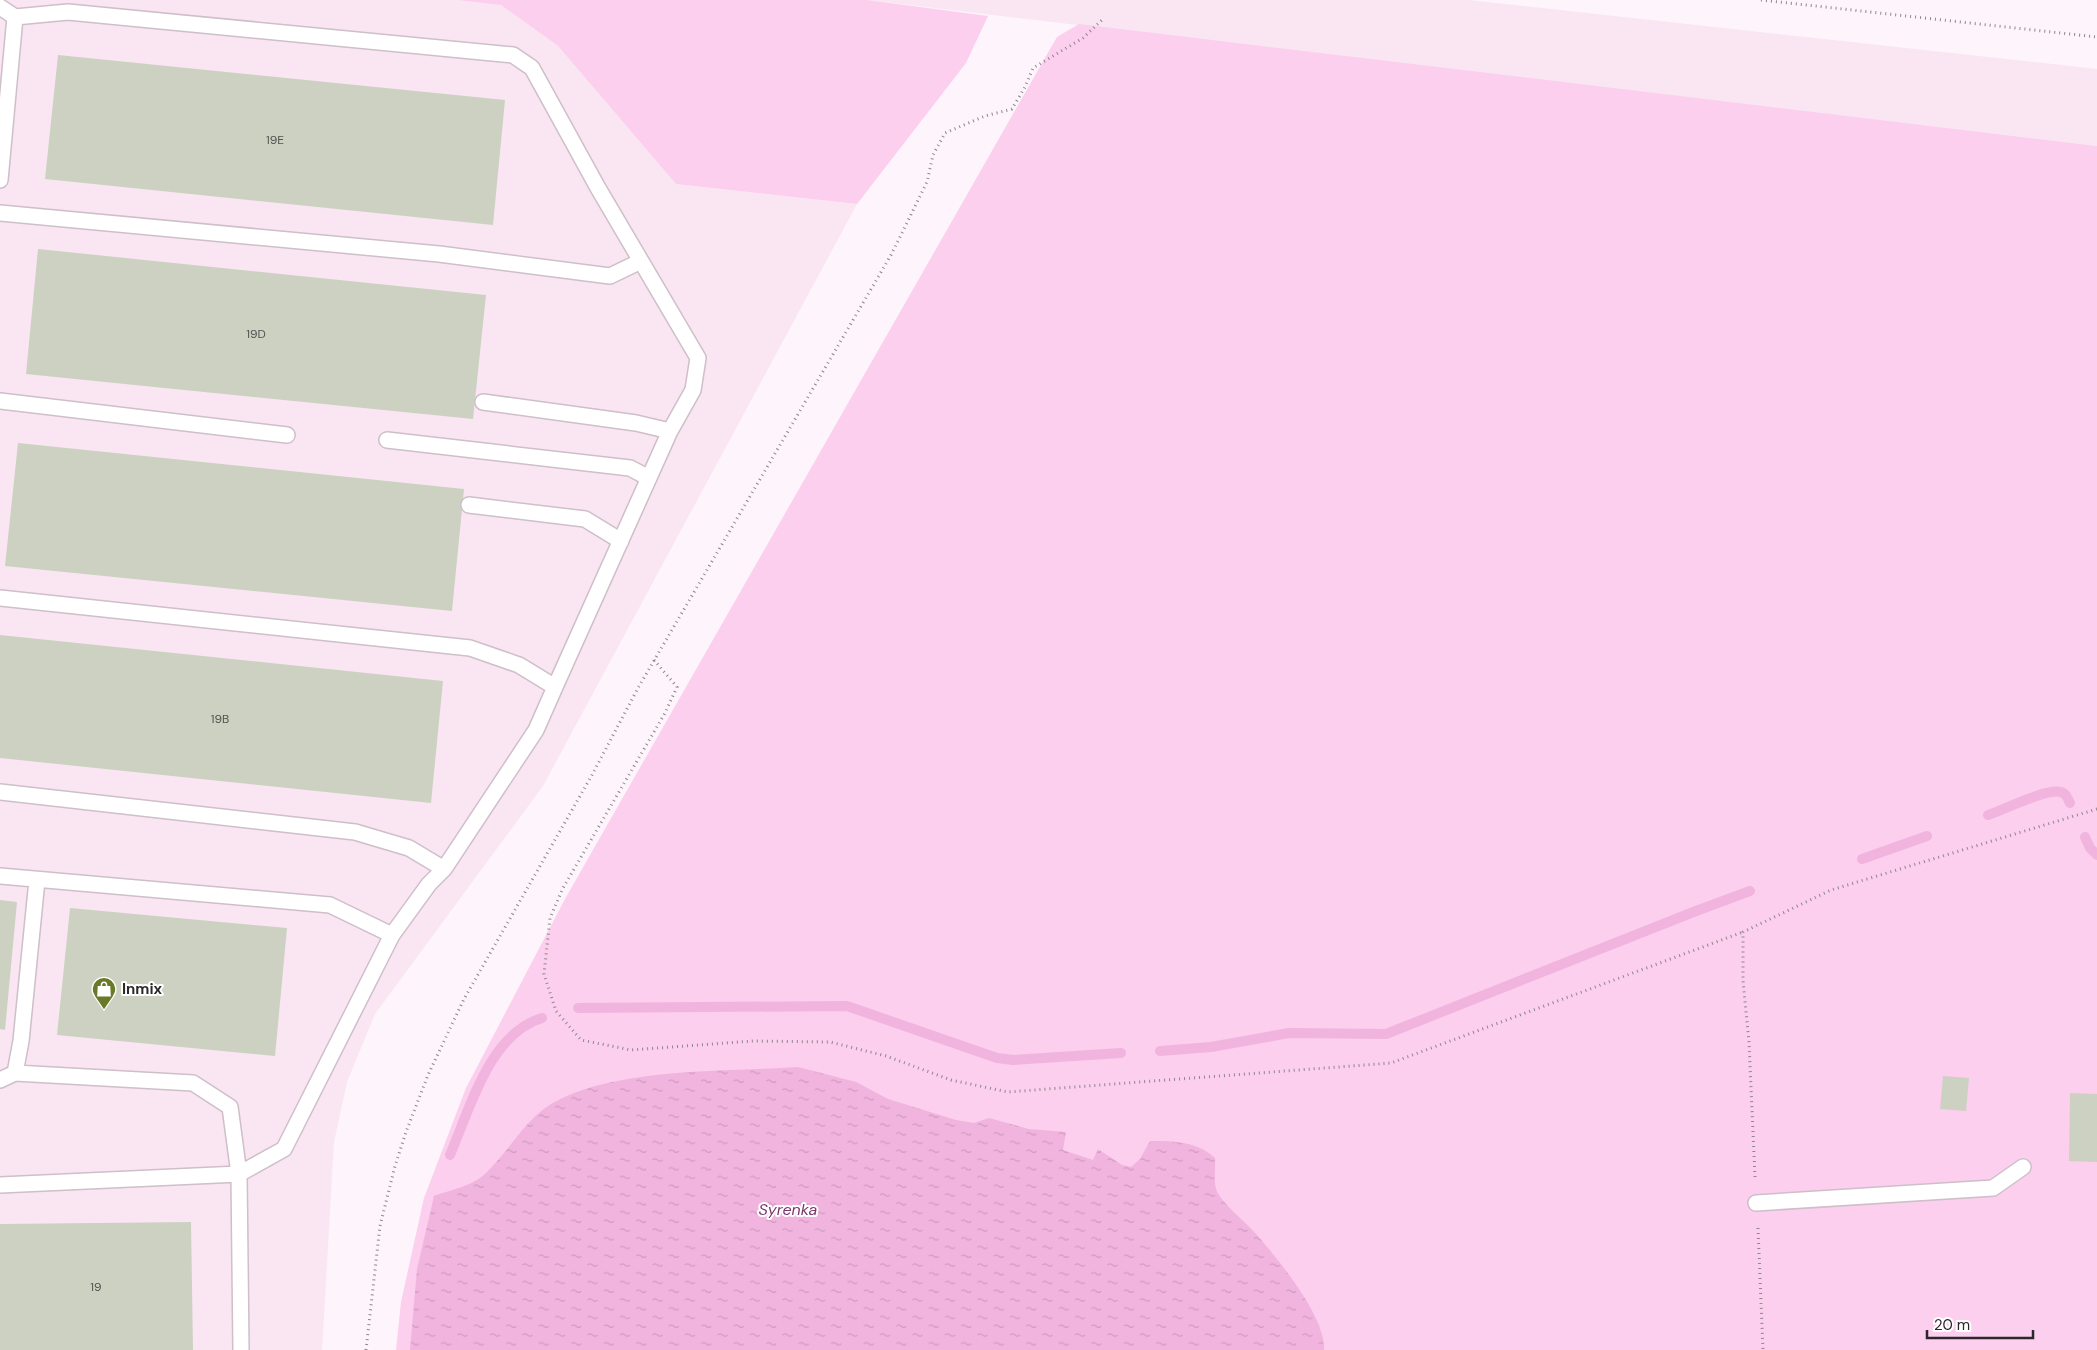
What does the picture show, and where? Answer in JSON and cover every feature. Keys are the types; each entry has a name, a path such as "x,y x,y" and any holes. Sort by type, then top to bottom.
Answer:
{"lane":[{"path":"0,8 15,17 68,12 513,55 532,68 698,358 693,390 670,431 536,730 444,869 429,884 392,935 284,1149 239,1174 0,1185"},
{"path":"0,180 15,17"},
{"path":"0,213 440,254 610,276 641,261"},
{"path":"0,401 287,435"},
{"path":"483,402 636,423 670,431"},
{"path":"388,440 630,468 649,478"},
{"path":"469,505 585,520 621,540"},
{"path":"0,598 470,648 519,665 555,687"},
{"path":"0,792 355,832 409,848 444,869"},
{"path":"0,876 330,905 392,935"},
{"path":"15,1073 21,1041 37,880"},
{"path":"0,1080 15,1073 193,1082 230,1106 239,1174 241,1350"},
{"path":"1756,1203 1993,1188 2023,1167"}],"path":[{"path":"1761,0 2097,37"},
{"path":"366,1350 380,1226 406,1132 428,1074 464,999 500,933 592,775 654,660 891,255 927,182 934,155 945,133 985,116 1012,109 1025,87 1033,68 1083,38 1103,19"},
{"path":"654,660 677,687 665,713 563,888 550,918 544,974 556,1011 581,1040 631,1050 753,1041 830,1042 886,1056 951,1080 1008,1092 1391,1063 1743,932 1831,890 2097,809"},
{"path":"1743,932 1743,981 1749,1042 1763,1350"}],"shaded area":[{"path":"0,0 456,0 501,5 558,46 676,184 857,204 543,786 375,1014 347,1082 334,1142 322,1350 0,1350"},
{"path":"456,0 867,0 988,16 966,63 857,204 676,184 558,46 501,5"},
{"path":"867,0 1469,0 2097,69 2097,146"},
{"path":"1079,24 2097,146 2097,1350 396,1350 401,1302 424,1198 466,1088 565,899 1057,37"}],"water":[{"name":"Syrenka","path":"798,1067 856,1082 888,1099 956,1120 974,1123 989,1118 1029,1129 1066,1132 1063,1150 1093,1160 1098,1149 1122,1165 1131,1167 1140,1159 1150,1141 1184,1143 1208,1152 1215,1158 1215,1182 1219,1195 1227,1206 1252,1229 1299,1289 1317,1321 1323,1337 1324,1350 410,1350 417,1269 434,1196 468,1184 481,1177 541,1111 551,1104 577,1092 606,1083 638,1077 705,1071"}],"building":[{"path":"58,55 505,100 493,225 45,179"},
{"path":"38,249 486,295 473,419 26,374"},
{"path":"18,443 464,489 452,611 5,566"},
{"path":"0,635 443,681 431,803 0,758"},
{"path":"0,900 17,902 5,1030 0,1029"},
{"path":"70,908 287,928 275,1056 57,1035"},
{"path":"1943,1076 1969,1078 1966,1111 1940,1109"},
{"path":"2070,1093 2097,1094 2097,1162 2069,1161"},
{"path":"191,1222 193,1350 0,1350 0,1224"}],"waterway":[{"path":"1988,815 2045,793 2064,793 2070,803"},
{"path":"1862,859 1927,836"},
{"path":"2085,837 2090,848 2097,855"},
{"path":"1160,1051 1211,1047 1289,1033 1386,1034 1750,891"},
{"path":"578,1008 847,1006 997,1058 1013,1060 1121,1053"},
{"path":"450,1155 474,1096 495,1056 508,1040 524,1027 542,1018"}],"place":[{"name":"Inmix","path":"104,1010"}]}
